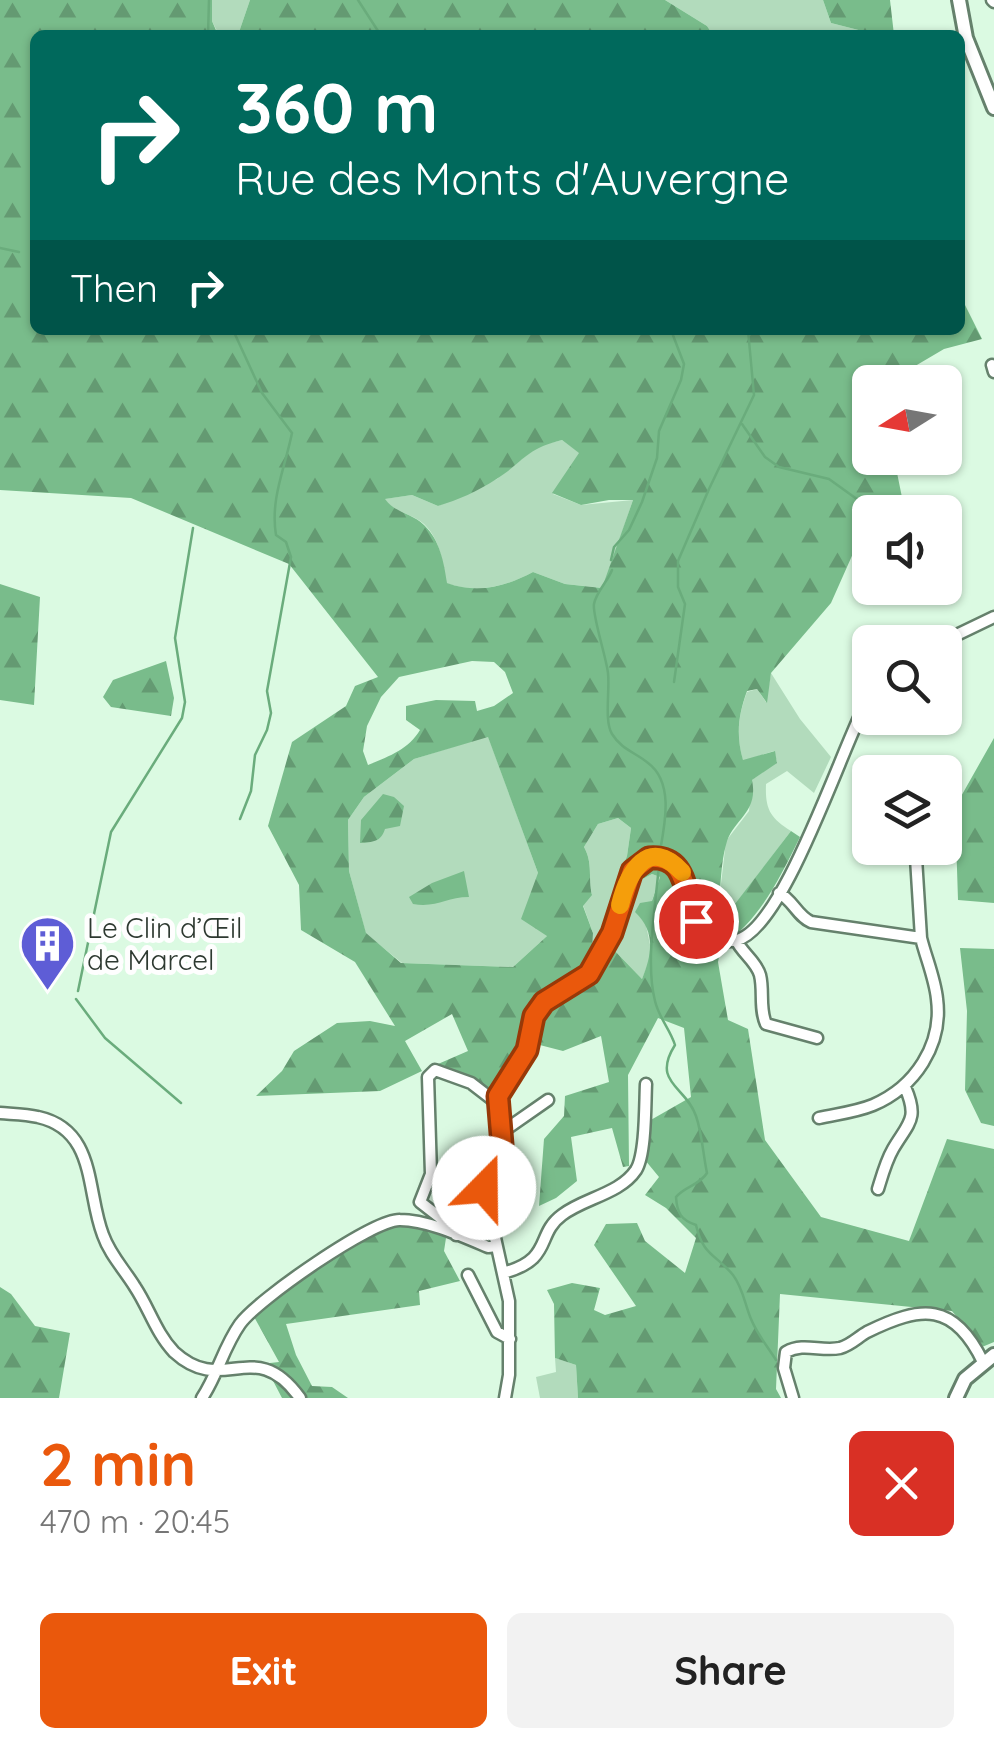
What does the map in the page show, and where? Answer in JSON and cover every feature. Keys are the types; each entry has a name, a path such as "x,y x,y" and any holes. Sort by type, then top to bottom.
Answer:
{"main road":[{"path":"959,0 965,30"},
{"path":"968,0 971,34 994,92"},
{"path":"965,33 994,108"},
{"path":"956,1398 965,1379 989,1359"}],"street":[{"path":"962,633 994,618"},
{"path":"505,1398 509,1301 484,1188 502,1145 497,1103 502,1085 527,1050 534,1016 544,1002 589,974 612,933 632,871 640,862 658,857 682,872 692,912 704,932 736,940 752,931 779,893 808,838 853,735"},
{"path":"819,1118 872,1105 905,1087 928,1055 938,1019 936,989 921,938 916,865"},
{"path":"779,893 811,922 921,938"},
{"path":"736,940 761,978 761,1012 766,1024 817,1038"},
{"path":"456,1235 446,1220 420,1202 430,1182 428,1077 432,1071 442,1071 463,1078 497,1103"},
{"path":"503,1273 533,1260 560,1216 610,1190 634,1172 640,1159 646,1084"},
{"path":"878,1189 894,1146 911,1122 913,1110 905,1087"},
{"path":"502,1132 548,1100"},
{"path":"0,1113 44,1118 77,1141 87,1161 102,1234 173,1351 194,1368 216,1374 263,1368 285,1380 300,1398"},
{"path":"202,1398 232,1336 263,1300 374,1228 399,1220 488,1248 496,1246"},
{"path":"468,1276 496,1332 510,1339"},
{"path":"794,1398 784,1368 786,1352 808,1346 838,1348 864,1334 921,1314 951,1318 989,1359"}],"green space":[{"path":"0,0 212,0 216,30 30,30 30,335 965,335 965,305 982,339 944,349 917,365 852,365 852,475 897,475 902,495 852,495 852,556 831,603 771,673 767,703 757,689 747,691 739,726 743,760 775,751 777,763 752,780 752,801 726,845 719,901 728,913 791,831 800,837 758,911 721,946 718,962 728,1020 748,1029 765,1140 821,1217 909,1241 947,1139 994,1149 994,1342 982,1347 952,1311 780,1294 776,1389 781,1398 578,1398 576,1365 555,1358 554,1304 547,1290 572,1283 600,1288 594,1310 605,1315 636,1306 594,1245 606,1224 637,1223 645,1241 685,1273 696,1238 666,1208 645,1195 659,1177 645,1160 649,1121 691,1097 684,1028 658,1018 628,1075 629,1166 623,1167 612,1128 571,1137 577,1181 539,1206 544,1139 564,1116 565,1096 609,1082 601,1036 563,1051 532,1043 492,1093 468,1075 438,1064 468,1051 452,1014 405,1041 422,1071 380,1091 256,1096 282,1071 294,1051 337,1023 370,1021 395,1026 355,962 301,930 299,885 268,826 292,742 346,706 355,686 378,677 289,564 131,498 0,490","holes":["562,440 579,453 552,493 581,505 633,500 602,588 565,584 533,572 491,587 447,583 440,552 429,531 385,499 412,495 438,506 488,484 532,452 550,444","472,661 494,662 505,672 513,693 494,706 477,711 475,701 436,700 406,706 406,720 420,730 404,747 368,765 363,751 367,726 381,697 399,677","488,737 538,873 521,919 547,936 513,967 401,963 366,933 349,871 348,820 364,797 414,759","618,818 631,828 627,856 617,882 631,885 652,874 660,877 652,901 640,903 635,912 646,927 650,944 642,979 615,951 592,953 593,933 583,906 592,895 584,847 598,824"]},
{"path":"212,0 250,0 240,30 216,30 212,21"},
{"path":"250,0 665,0 710,30 240,30"},
{"path":"665,0 823,0 831,23 858,30 710,30"},
{"path":"823,0 890,0 893,30 858,30 831,23"},
{"path":"562,440 580,453 553,494 581,505 633,500 603,588 565,584 533,572 490,587 446,583 440,552 429,530 384,499 412,495 438,506 497,479 538,446"},
{"path":"0,584 40,597 34,705 0,700"},
{"path":"166,661 174,698 171,716 111,707 103,697 113,680"},
{"path":"771,673 800,719 831,757 814,793 787,771 766,784 770,812 791,831 728,914 719,901 726,841 749,811 752,780 777,762 774,751 743,761 740,718 747,692 757,689 766,702"},
{"path":"488,736 538,873 547,936 513,967 402,963 366,934 349,871 348,820 364,797 414,759"},
{"path":"994,738 994,903 958,900 962,795"},
{"path":"383,794 404,806 400,826 385,829 376,840 360,843 361,820"},
{"path":"618,818 631,828 618,882 631,885 652,874 660,877 645,921 652,954 642,979 615,951 592,954 593,933 583,905 592,894 584,847 598,824"},
{"path":"464,871 469,897 421,905 413,904 409,897 432,883"},
{"path":"960,948 994,949 994,1126 981,1123 965,1090 967,1011"},
{"path":"398,1222 446,1238 444,1251 460,1281 419,1291 420,1305 286,1324 312,1386 332,1387 348,1398 282,1398 270,1375 270,1363 279,1362 253,1315 322,1261"},
{"path":"0,1287 11,1294 35,1326 70,1333 59,1398 0,1398"},
{"path":"555,1358 576,1365 578,1398 540,1398 536,1377 556,1372"}],"waterway":[{"path":"208,30 209,0"},
{"path":"358,0 377,30"},
{"path":"0,248 19,252"},
{"path":"235,335 262,393 292,433 275,509 276,535 286,542 291,557 267,691 271,713 255,755 251,791 240,819"},
{"path":"611,560 614,547 629,530 642,502 657,458 659,431 681,380 684,364 673,335"},
{"path":"674,682 685,604 678,587 678,561 754,395 748,335"},
{"path":"742,424 765,457 779,467 829,479 852,496"},
{"path":"78,991 111,832 182,718 185,702 175,638 193,528"},
{"path":"612,570 594,604 608,673 608,721 616,739 648,763 662,781 666,804 660,851"},
{"path":"659,864 651,951 652,986 675,1045 668,1076 696,1116 707,1173 676,1197 677,1207 683,1218 696,1225 706,1249 736,1280 753,1325 776,1360"},
{"path":"76,999 105,1038 181,1103"}],"slow traffic":[{"path":"620,905 624,888 640,862 658,857 682,872"}],"place":[{"name":"Le Clin d’Œil de Marcel","path":"48,992"}],"route":[{"path":"484,1188 502,1145 498,1096 527,1050 534,1016 544,1002 589,974 612,933 624,888 640,862 658,857 682,872 696,921"}]}
